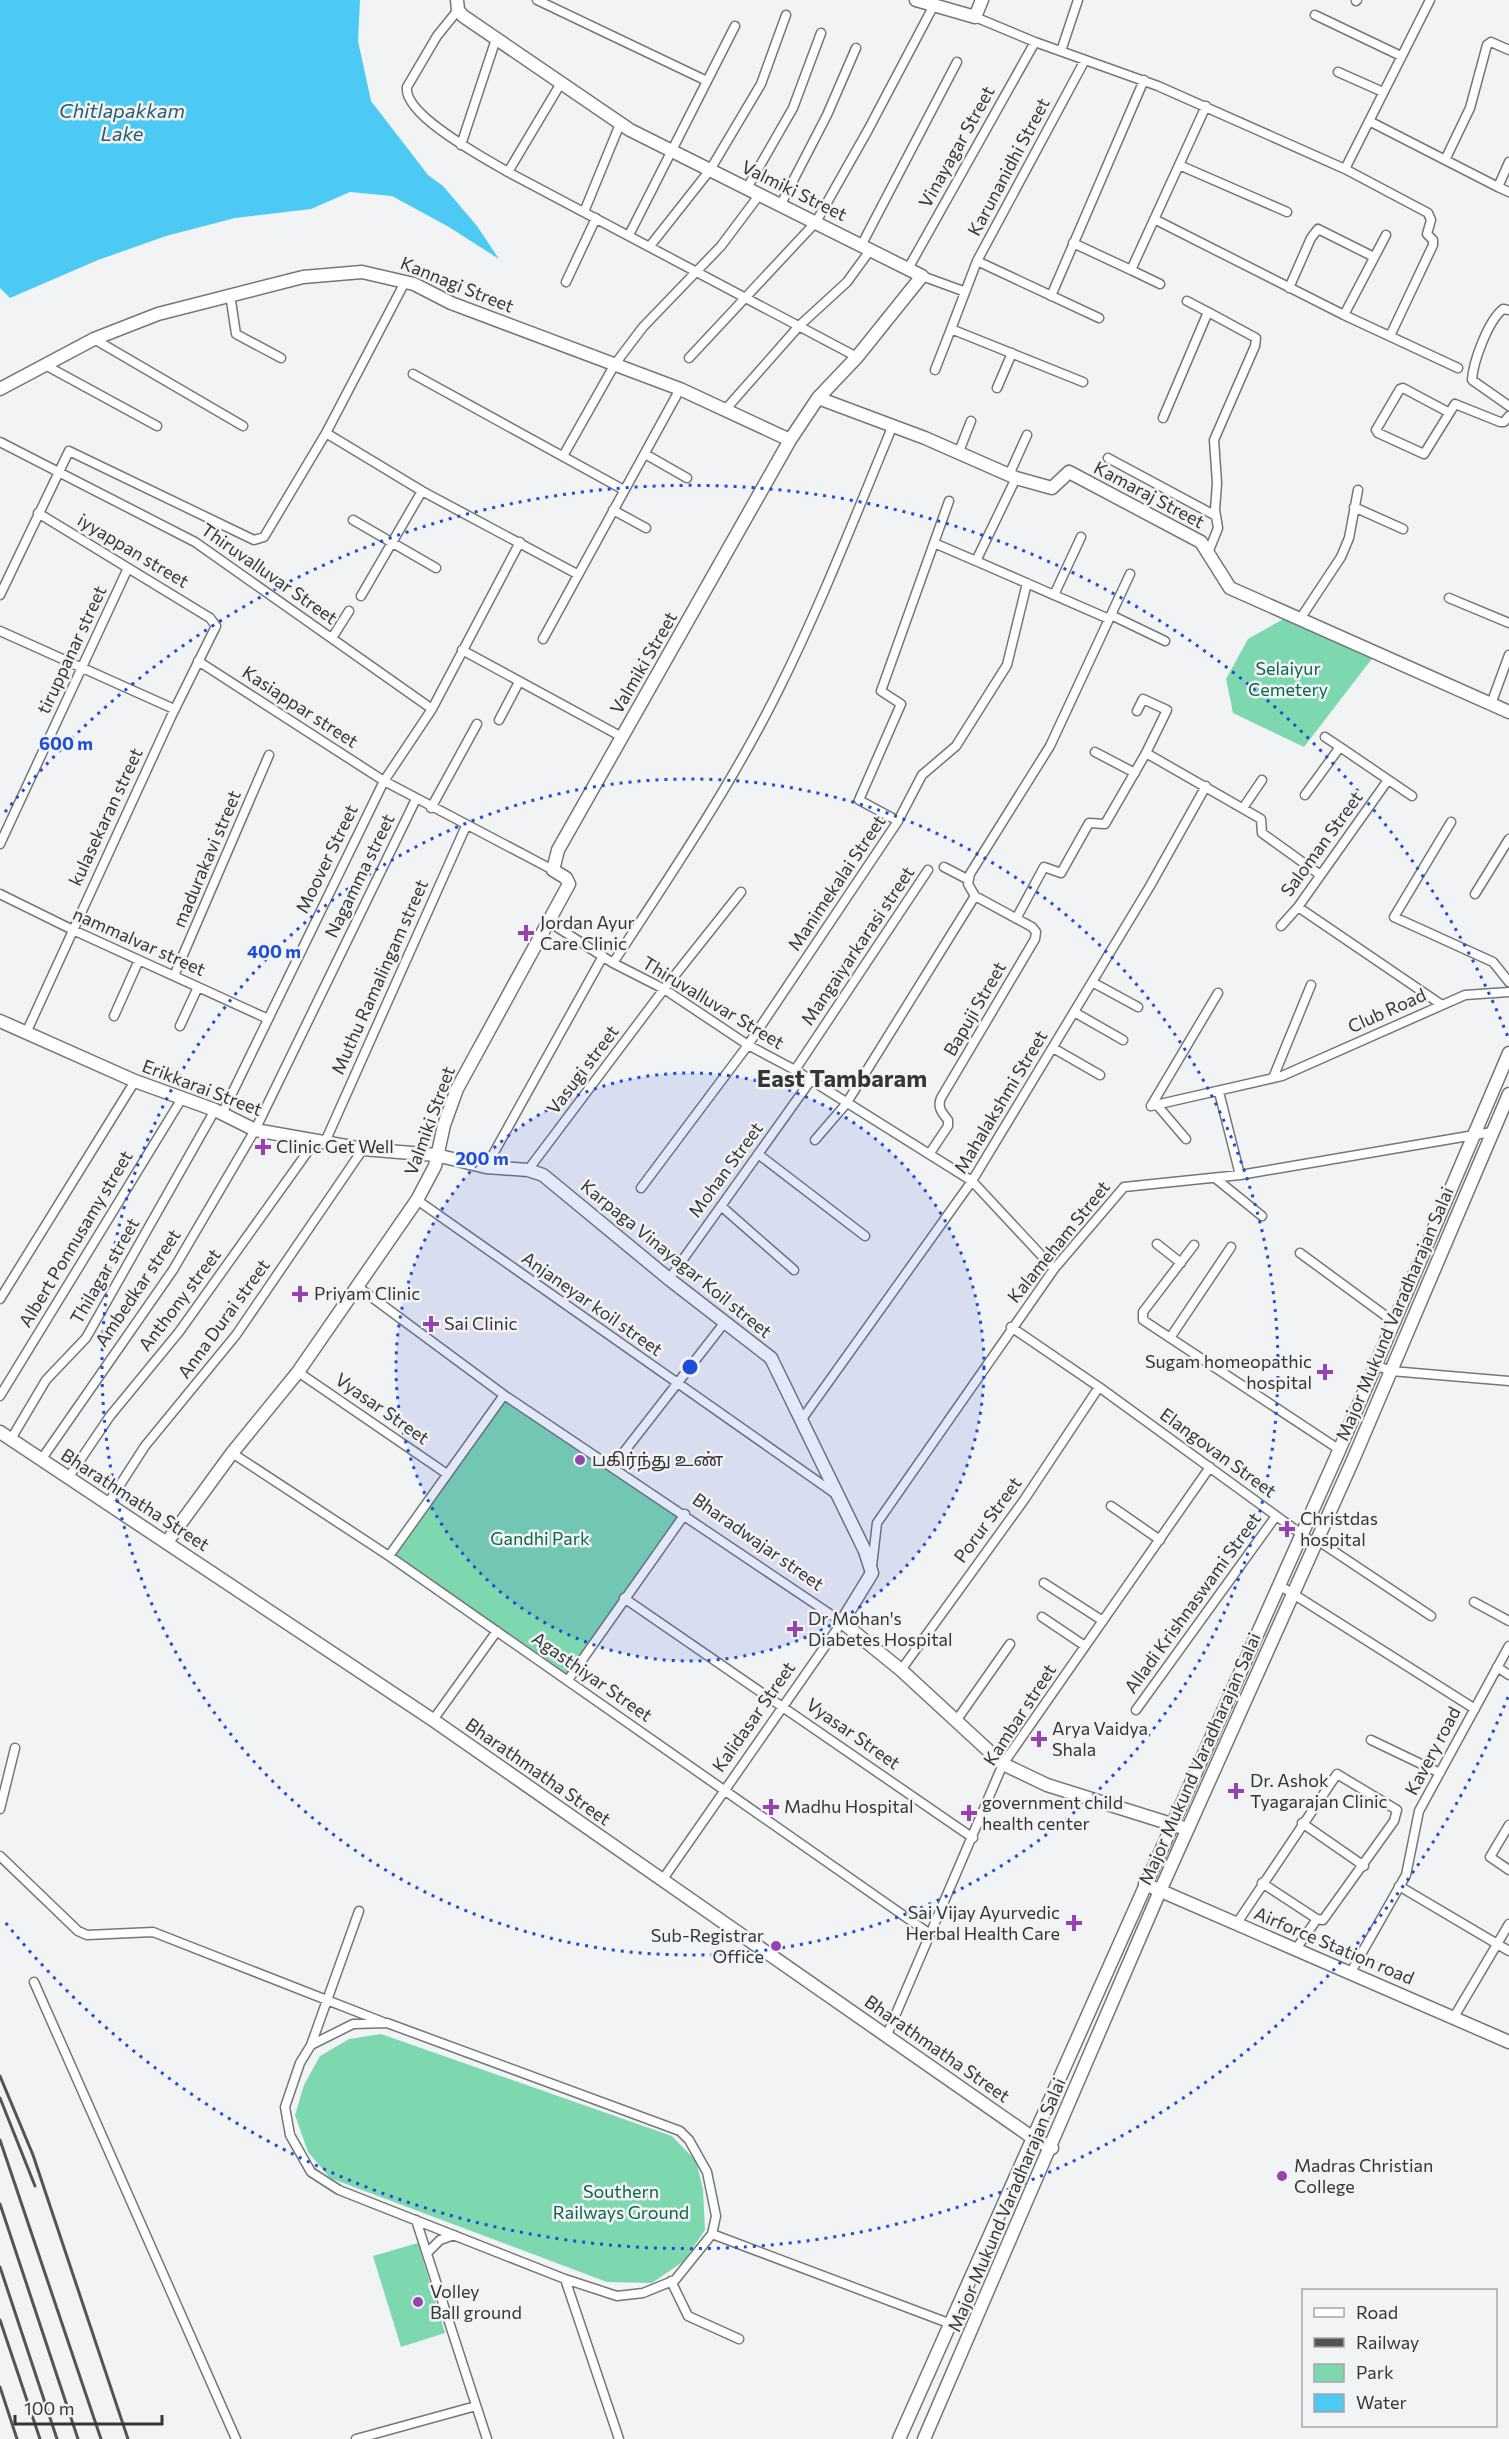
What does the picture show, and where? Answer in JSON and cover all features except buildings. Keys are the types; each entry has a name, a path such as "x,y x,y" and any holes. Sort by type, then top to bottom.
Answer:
{"street":[{"path":"537,0 707,81"},
{"path":"916,0 975,17 1035,42 1144,80 1345,169 1428,213 1431,220 1427,234 1433,240 1432,245 1390,336"},
{"path":"975,17 982,0"},
{"path":"1061,51 1078,0"},
{"path":"1345,169 1430,0"},
{"path":"458,5 407,87 406,93 413,106 461,145 508,172 856,357"},
{"name":"Valmiki Street","path":"167,1542 232,1453 298,1372 430,1179 457,1089 569,884 566,878 553,870 558,850 790,440 818,398 856,357 922,276 909,267 620,124 496,39 458,5"},
{"path":"688,358 747,298 816,222 874,120 933,5"},
{"path":"650,246 710,170 761,84 786,15"},
{"path":"1314,15 1401,56"},
{"path":"629,235 735,26"},
{"path":"747,188 793,108 821,33"},
{"path":"461,145 496,39"},
{"name":"Vinayagar Street","path":"909,267 1035,42"},
{"path":"1446,158 1470,108 1487,45 1491,42 1509,50"},
{"path":"781,204 827,115 856,48"},
{"name":"Karunanidhi Street","path":"934,370 951,329 963,291 977,261 1085,60"},
{"path":"725,410 799,326 847,282 867,247 957,62"},
{"path":"1338,72 1383,92"},
{"path":"1051,296 1144,80"},
{"path":"508,172 561,83"},
{"path":"1131,270 1206,106"},
{"path":"1369,121 1446,158 1509,192"},
{"path":"585,212 620,124"},
{"path":"1498,187 1509,162"},
{"path":"1179,165 1287,212"},
{"path":"563,456 615,364 643,327 721,246 760,194"},
{"path":"566,282 596,218"},
{"path":"1154,219 1344,315 1458,368"},
{"path":"1289,288 1311,238 1318,229 1374,257"},
{"path":"1344,315 1386,236"},
{"path":"1073,243 1160,284"},
{"path":"977,261 1099,318"},
{"name":"Kannagi Street","path":"1,387 94,339 158,314 303,277 362,272 414,284 451,303 680,389 790,440"},
{"path":"922,276 963,291"},
{"path":"0,595 69,451 254,540 264,537 326,433 405,282"},
{"path":"230,294 237,334 280,358"},
{"path":"1187,301 1253,335 1256,342 1214,440 1218,528 1208,553"},
{"path":"1509,310 1503,309 1498,312 1487,331 1472,380 1509,406"},
{"path":"1163,418 1208,312"},
{"path":"951,329 1083,382"},
{"path":"94,339 243,426"},
{"path":"997,388 1012,353"},
{"path":"45,365 157,426"},
{"path":"413,374 624,490"},
{"path":"1448,412 1403,388 1400,389 1376,430 1424,454 1448,412 1451,406 1459,404 1500,422 1504,422 1509,416"},
{"path":"543,639 680,389"},
{"name":"Kamaraj Street","path":"818,398 893,425 1013,476 1052,488 1069,472 1201,542 1230,588 1509,712"},
{"path":"958,454 971,421"},
{"path":"613,963 688,848 777,693 837,561 893,425"},
{"path":"326,433 422,491 577,574"},
{"path":"976,561 1013,476 1027,435"},
{"name":"Thiruvalluvar Street","path":"0,442 195,542 432,709"},
{"path":"645,454 687,478"},
{"path":"1108,458 1216,516"},
{"path":"1300,619 1341,557 1349,538 1359,490"},
{"path":"361,596 422,491"},
{"path":"898,821 859,800 901,704 880,692 949,501"},
{"path":"1354,507 1403,529"},
{"path":"613,510 646,528"},
{"name":"iyyappan street","path":"38,513 210,618"},
{"path":"353,520 436,568"},
{"path":"1054,595 1081,537"},
{"path":"384,781 432,709 520,542"},
{"path":"933,543 1165,641"},
{"name":"tiruppanar street","path":"0,844 128,568"},
{"path":"814,1140 846,1104 975,896 968,879 1050,746 1130,574"},
{"name":"Manimekalai Street","path":"641,1188 748,1045 898,821 922,775 956,746 1007,665 1027,583"},
{"path":"1449,598 1509,623"},
{"path":"332,638 349,611"},
{"name":"kulasekaran street","path":"26,1033 174,710 216,626 210,618"},
{"path":"0,631 83,666 174,710"},
{"path":"462,650 622,737"},
{"path":"1491,704 1509,655"},
{"name":"Kasiappar street","path":"198,662 384,781 431,808 553,870"},
{"path":"499,720 519,682"},
{"path":"1017,917 1043,868 1061,873 1089,823 1105,824 1135,773 1166,716 1166,708 1146,699 1142,701 1137,711"},
{"path":"431,808 477,724"},
{"path":"1325,737 1412,796"},
{"path":"1305,795 1340,747"},
{"path":"1095,752 1135,773"},
{"path":"1146,753 1262,819 1262,833 1319,874"},
{"name":"madurakavi street","path":"174,976 269,755"},
{"path":"1243,808 1262,780"},
{"name":"Saloman Street","path":"1281,926 1298,907 1319,874 1388,780"},
{"name":"Moover Street","path":"218,1112 384,781"},
{"name":"Mahalakshmi Street","path":"802,1419 972,1181 1053,1048 1206,786"},
{"name":"Nagamma street","path":"255,1130 416,799"},
{"path":"1451,822 1394,918 1493,962 1509,982"},
{"name":"Muthu Ramalingam street","path":"320,1141 466,826"},
{"path":"1475,894 1509,839"},
{"name":"Mangaiyarkarasi street","path":"944,867 968,879"},
{"name":"Mangaiyarkarasi street","path":"795,1070 928,870"},
{"name":"Vasugi street","path":"528,1170 663,989 741,892"},
{"name":"nammalvar street","path":"0,894 266,1018"},
{"name":"Bapuji Street","path":"930,1154 948,1126 948,1120 941,1112 939,1103 941,1098 1035,939 1036,932 1032,927 975,896"},
{"path":"1298,907 1442,1005"},
{"name":"Thiruvalluvar Street","path":"549,922 613,963 663,989 748,1045 795,1070 972,1181 1054,1269"},
{"path":"486,1167 603,956"},
{"path":"114,1016 140,960"},
{"path":"1092,982 1138,1007"},
{"path":"1278,1077 1311,985"},
{"path":"180,1026 198,987"},
{"name":"Club Road","path":"1154,1106 1278,1077 1465,995 1509,992"},
{"path":"1186,1139 1154,1106 1218,993"},
{"path":"1074,1012 1123,1040"},
{"name":"Erikkarai Street","path":"0,1021 135,1081 218,1112 255,1130 363,1149 436,1155"},
{"path":"1053,1048 1100,1075"},
{"name":"Major Mukund Varadharajan Salai","path":"899,2439 1340,1450 1509,1053"},
{"name":"Mohan Street","path":"669,1279 811,1080"},
{"path":"0,1299 135,1081"},
{"path":"1219,1092 1240,1175"},
{"name":"Major Mukund Varadharajan Salai","path":"924,2439 1052,2148 1160,1890 1391,1371 1509,1094"},
{"name":"Albert Ponnusamy street","path":"0,1396 181,1100"},
{"name":"Thilagar street","path":"5,1435 46,1380 86,1338 218,1112"},
{"name":"Ambedkar street","path":"41,1460 173,1270 255,1130"},
{"name":"Kalameham Street","path":"872,1573 877,1523 1011,1327 1054,1269 1124,1187 1240,1175 1492,1132"},
{"name":"Anthony street","path":"68,1478 110,1416 179,1332 320,1141"},
{"name":"Anna Durai street","path":"107,1505 145,1446 236,1335 363,1149"},
{"path":"759,1154 865,1236"},
{"name":"Karpaga Vinayagar Koil street","path":"436,1155 486,1167 528,1170 558,1186 669,1279 771,1358 865,1551 872,1573"},
{"path":"1215,1178 1262,1216"},
{"name":"Anjaneyar koil street","path":"417,1200 837,1496"},
{"path":"721,1206 794,1270"},
{"path":"1157,1244 1181,1263"},
{"path":"1194,1245 1141,1314 1143,1320 1340,1450"},
{"path":"1170,1338 1231,1247"},
{"path":"1300,1253 1394,1322"},
{"name":"Bharadwajar street","path":"358,1287 504,1395 685,1514 842,1622 901,1670 1003,1764 1047,1785 1187,1829"},
{"path":"613,1466 725,1322"},
{"name":"Elangovan Street","path":"1011,1327 1099,1387 1302,1535 1431,1616"},
{"path":"1375,1365 1391,1371 1509,1381"},
{"name":"Vyasar Street","path":"298,1372 447,1474"},
{"name":"Porur Street","path":"901,1670 1024,1500 1099,1387"},
{"path":"389,1556 504,1395"},
{"name":"Bharathmatha Street","path":"5,1435 433,1720 821,1988 886,2037 1032,2138 1052,2148"},
{"name":"Agasthiyar Street","path":"232,1453 389,1556 930,1934"},
{"name":"Kambar street","path":"886,2037 1003,1764 1210,1467"},
{"path":"1111,1506 1160,1540"},
{"path":"568,1680 685,1514"},
{"name":"Alladi Krishnaswami Street","path":"1136,1710 1276,1516"},
{"name":"Kalidasar Street","path":"663,1879 842,1622 872,1573"},
{"path":"1044,1583 1102,1621"},
{"path":"1279,1585 1475,1708"},
{"name":"Vyasar Street","path":"624,1598 973,1838"},
{"path":"1474,1602 1509,1621"},
{"path":"1042,1617 1085,1647"},
{"path":"433,1720 497,1631"},
{"path":"956,1721 1010,1644"},
{"name":"Kavery road","path":"1351,1972 1406,1875 1419,1811 1509,1646"},
{"path":"1497,1667 1509,1674"},
{"path":"1371,1740 1440,1773"},
{"path":"0,1809 12,1772 15,1748"},
{"path":"1237,1923 1262,1883 1302,1823 1337,1774 1397,1810 1398,1816 1323,1920 1317,1919 1262,1883"},
{"path":"1302,1823 1364,1866"},
{"path":"1509,1825 1490,1857 1509,1870"},
{"path":"0,1856 78,1931 87,1935 153,1932 327,1998 387,2023 680,2131 689,2140 707,2172 716,2216 712,2234 671,2281 643,2293 617,2296 565,2279 339,2190 310,2172 290,2134 285,2107 300,2063 311,2045 327,1998 359,1911"},
{"name":"Airforce Station road","path":"1145,1884 1509,2042"},
{"path":"1399,1886 1509,1951"},
{"path":"1296,1949 1317,1919"},
{"path":"1454,2017 1509,1924"},
{"path":"34,1982 236,2439"},
{"path":"311,2045 354,2024 387,2023"},
{"path":"416,2220 487,2439"},
{"path":"712,2234 951,2324"},
{"path":"427,2253 440,2240 454,2235"},
{"path":"565,2279 619,2439"},
{"path":"671,2281 688,2316 739,2339"},
{"path":"356,2439 476,2406"},
{"path":"393,2430 396,2439"}],"green space":[{"name":"Selaiyur Cemetery","path":"1287,617 1374,656 1304,747 1233,713 1226,679 1248,639"},
{"name":"Gandhi Park","path":"502,1396 685,1514 568,1680 393,1559"},
{"name":"Southern Railways Ground","path":"381,2034 672,2136 696,2161 703,2189 705,2230 684,2261 652,2283 607,2282 330,2178 308,2152 295,2115 304,2085 320,2056 349,2039"},
{"path":"418,2243 445,2333 401,2347 373,2256"}],"water":[{"name":"Chitlapakkam Lake","path":"0,0 360,0 358,41 371,101 428,175 443,186 477,226 499,259 449,227 392,196 350,192 311,209 235,218 166,236 98,260 10,298 0,288"}],"railway":[{"path":"0,2076 33,2155 128,2439"},
{"path":"0,2098 35,2186"},
{"path":"0,2140 101,2439"},
{"path":"0,2204 78,2439"},
{"path":"0,2267 57,2439"},
{"path":"0,2320 40,2439"},
{"path":"0,2387 17,2439"}],"place":[{"name":"Jordan Ayur Care Clinic","path":"526,933"},
{"name":"Clinic Get Well","path":"263,1147"},
{"name":"Priyam Clinic","path":"300,1294"},
{"name":"Sai Clinic","path":"431,1324"},
{"name":"Sugam homeopathic hospital","path":"1325,1372"},
{"name":"பகிர்ந்து உண்","path":"580,1460"},
{"name":"Christdas hospital","path":"1287,1529"},
{"name":"Dr Mohan's Diabetes Hospital","path":"795,1629"},
{"name":"Arya Vaidya Shala","path":"1039,1739"},
{"name":"Dr. Ashok Tyagarajan Clinic","path":"1236,1791"},
{"name":"Madhu Hospital","path":"771,1807"},
{"name":"government child health center","path":"969,1813"},
{"name":"Sai Vijay Ayurvedic Herbal Health Care","path":"1074,1923"},
{"name":"Sub-Registrar Office","path":"776,1946"},
{"name":"Madras Christian College","path":"1282,2176"},
{"name":"Volley Ball ground","path":"418,2302"}],"district":[{"name":"East Tambaram","path":"842,1079"}]}
